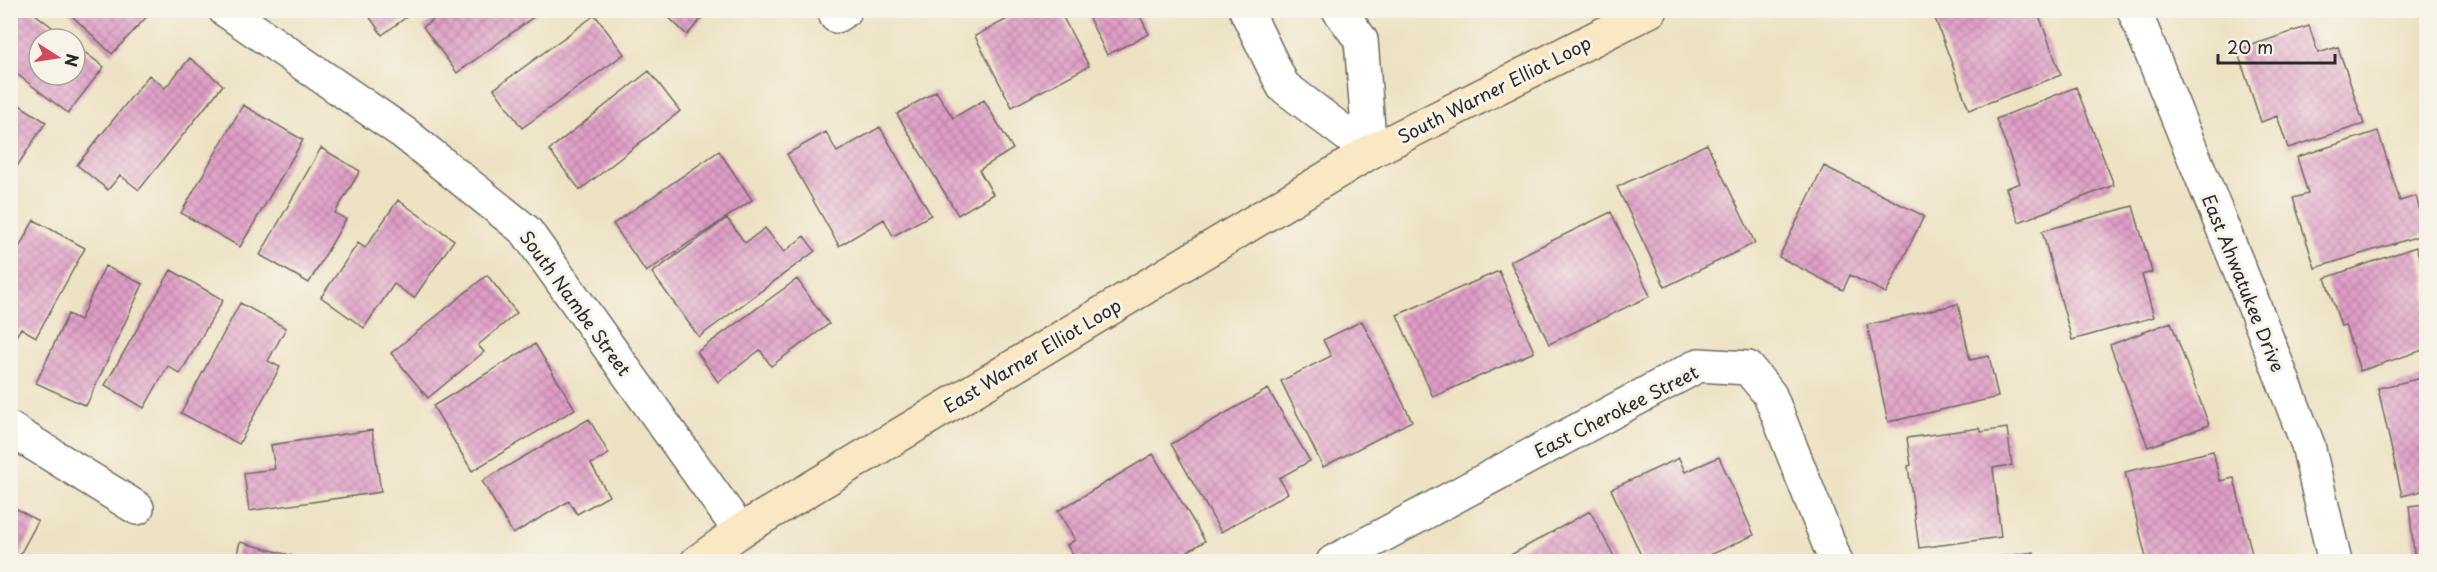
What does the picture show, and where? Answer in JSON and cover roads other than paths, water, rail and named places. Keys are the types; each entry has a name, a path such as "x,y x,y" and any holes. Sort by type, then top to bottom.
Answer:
{"main road":[{"name":"South Warner Elliot Loop","path":"1370,152 1650,10"},
{"name":"East Warner Elliot Loop","path":"697,561 740,531 1370,152"}],"street":[{"name":"South Nambe Street","path":"225,10 404,133 526,231 740,531"},
{"path":"1246,10 1283,86 1370,152"},
{"path":"1339,10 1361,40 1370,152"},
{"name":"East Ahwatukee Drive","path":"2134,10 2248,290 2308,445 2335,561"},
{"name":"East Cherokee Street","path":"1333,561 1699,364 1748,368 1770,395 1836,561"},
{"path":"10,429 137,508"}]}
